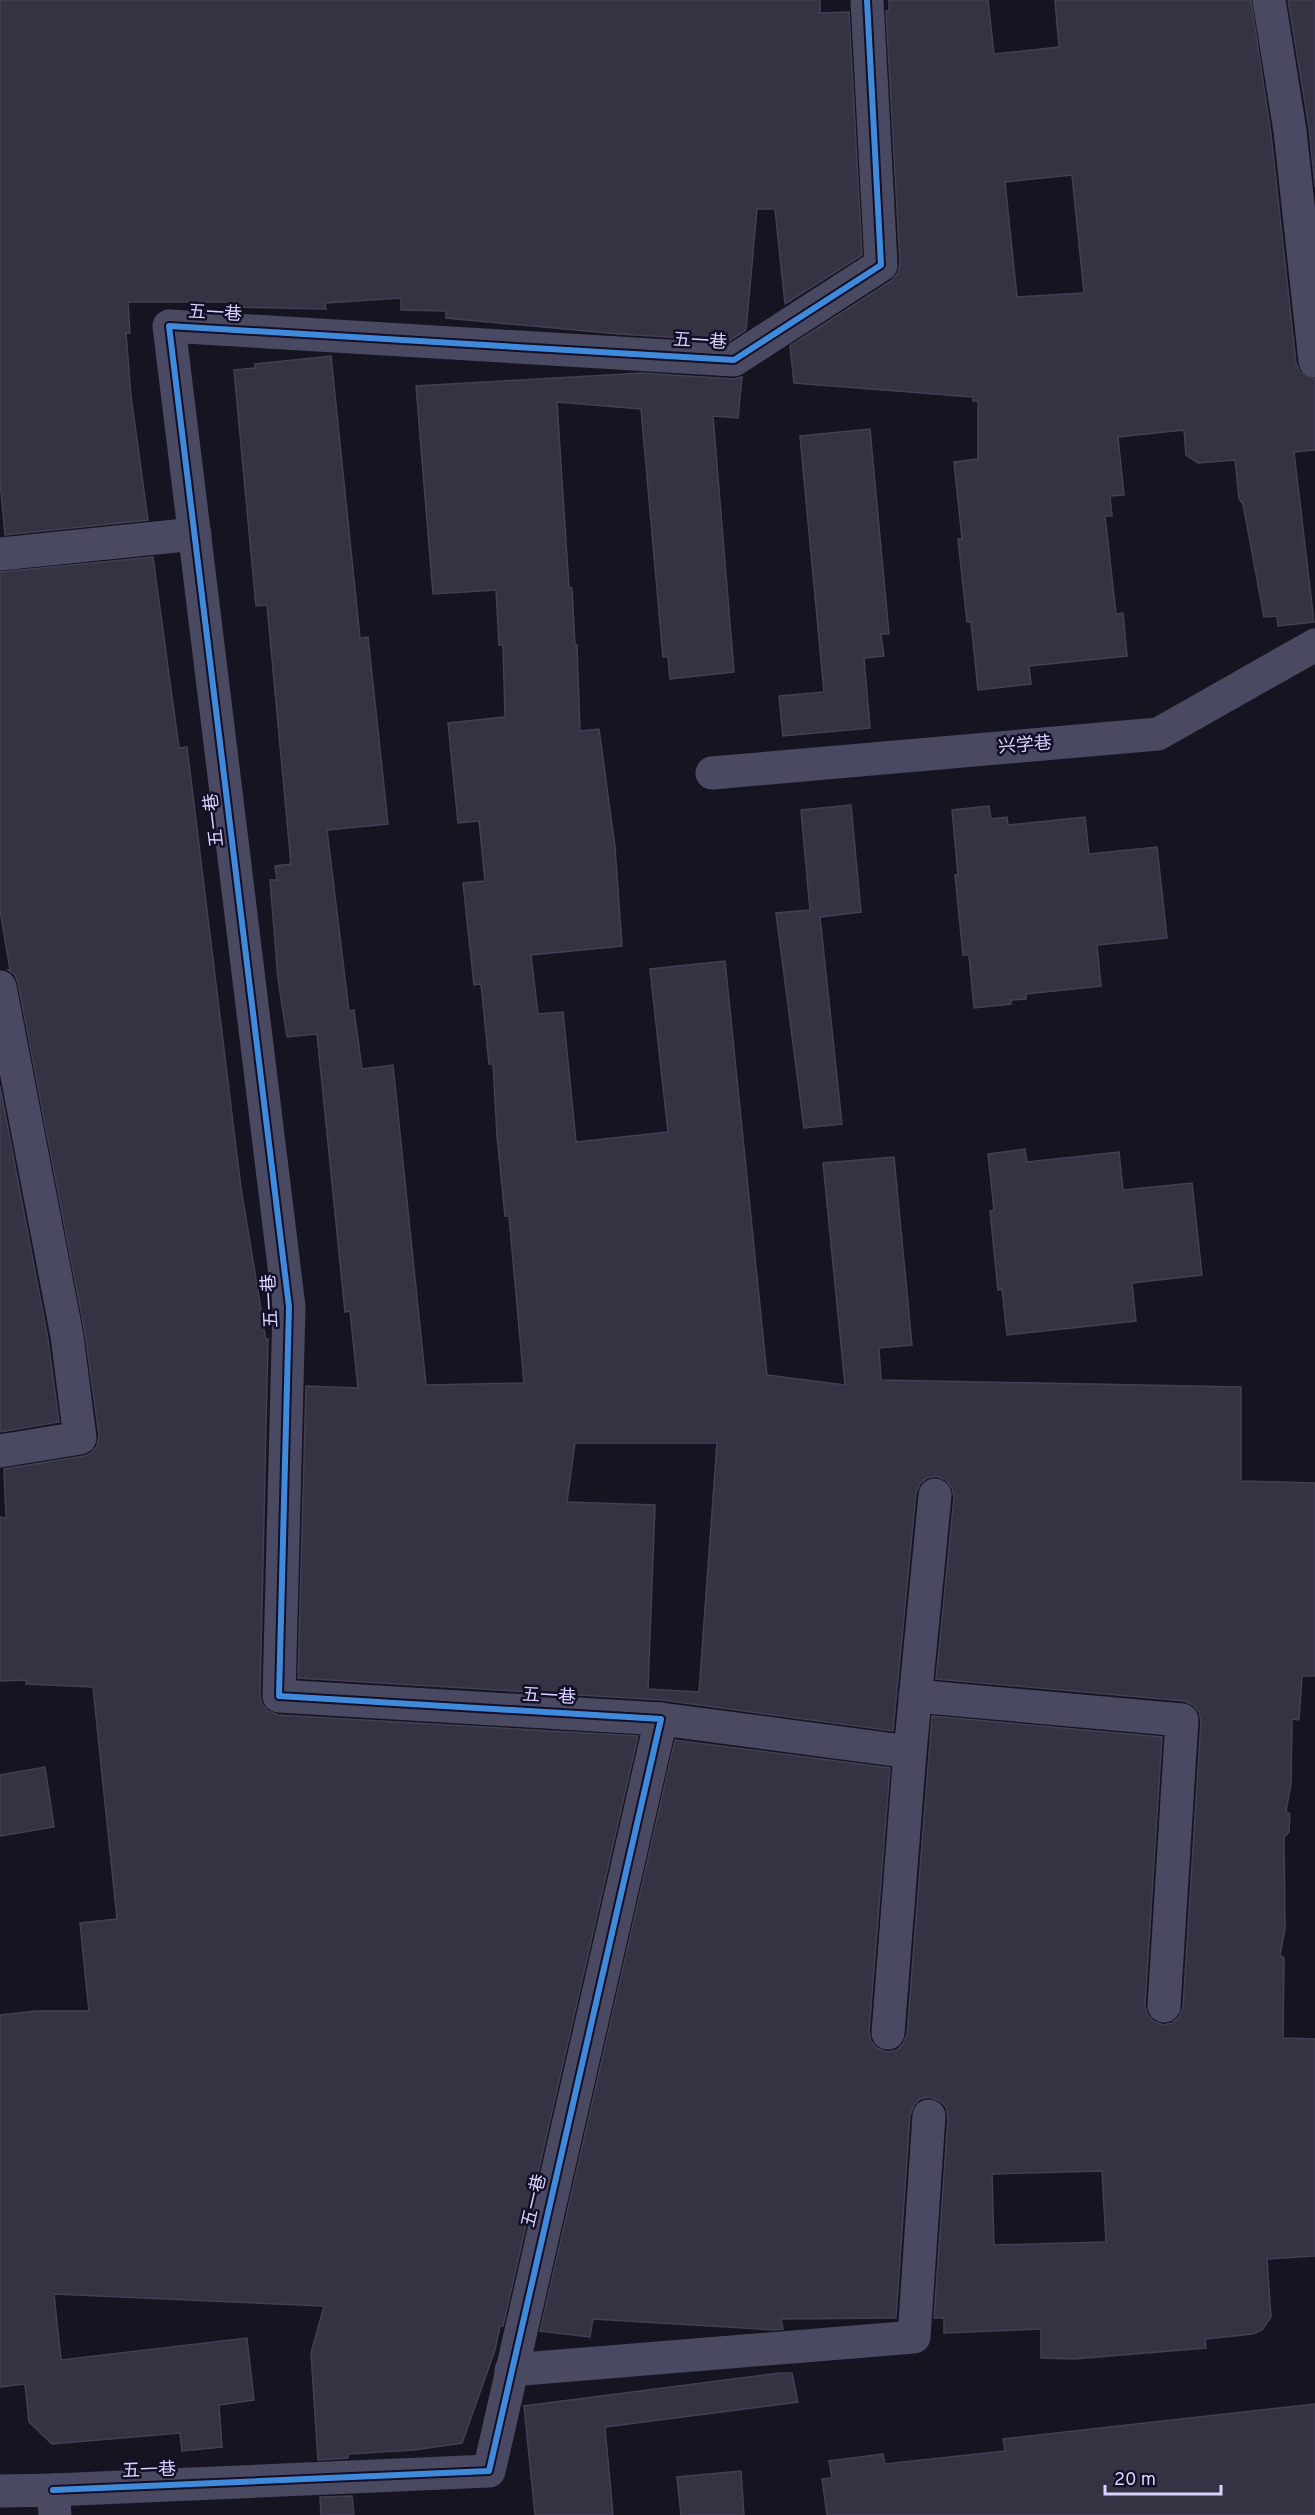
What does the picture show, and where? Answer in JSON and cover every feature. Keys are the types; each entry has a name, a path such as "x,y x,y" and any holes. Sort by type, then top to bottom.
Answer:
{"street":[{"name":"五一巷","path":"54,2502 489,2471 661,1719 279,1696 289,1307 169,326 734,360 881,265 867,0"},
{"path":"1269,0 1290,131 1315,361"},
{"path":"0,554 195,534"},
{"name":"兴学巷","path":"712,773 1158,734 1315,645"},
{"path":"0,987 68,1336 80,1438 0,1451"},
{"path":"888,2032 910,1752 935,1495"},
{"path":"915,1696 1182,1720 1164,2006"},
{"path":"661,1719 910,1752"},
{"path":"512,2370 914,2337 929,2116"},
{"path":"0,2491 54,2502"}],"building":[{"path":"0,0 820,0 820,13 849,12 862,255 785,304 775,209 757,209 746,330 729,341 619,334 446,318 446,311 401,310 401,298 325,303 326,309 237,307 237,302 128,302 130,333 126,333 131,396 148,520 5,535 0,480"},
{"path":"889,0 988,0 994,54 1059,47 1055,0 1251,0 1271,134 1296,363 1300,372 1315,379 1315,450 1294,452 1314,622 1278,626 1277,616 1264,617 1243,504 1239,499 1235,460 1198,463 1186,455 1184,430 1118,437 1124,495 1110,496 1112,516 1105,516 1116,614 1123,613 1127,656 1029,666 1031,684 978,690 971,622 967,622 958,539 962,539 954,462 978,459 978,401 973,401 973,397 794,383 790,346 891,281 898,273 900,264 886,11 889,11","holes":["1072,175 1084,293 1017,297 1005,182"]},
{"path":"1288,0 1315,0 1315,187 1309,128"},
{"path":"331,356 360,638 368,637 388,824 327,830 349,1011 354,1010 362,1069 393,1065 426,1385 524,1383 509,1216 505,1216 497,1136 493,1064 489,1064 481,984 474,985 463,883 485,881 479,821 458,823 448,723 505,717 503,645 499,645 496,590 433,594 416,386 642,373 733,379 742,377 738,418 713,416 734,672 670,679 668,657 663,657 641,409 557,402 569,588 572,588 575,646 577,645 580,731 599,729 615,847 622,946 531,955 538,1014 563,1012 576,1142 668,1132 650,969 725,961 767,1375 845,1385 823,1163 894,1157 912,1345 879,1348 881,1380 1241,1387 1241,1481 1315,1483 1315,1676 1302,1676 1299,1720 1292,1719 1291,1784 1286,1811 1290,1814 1289,1832 1284,1837 1285,1929 1280,1955 1284,1958 1283,2038 1315,2039 1315,2256 1267,2259 1271,2317 1262,2330 1253,2334 1205,2339 1206,2348 1074,2359 1041,2358 1041,2329 944,2333 944,2318 934,2318 948,2117 946,2107 940,2101 930,2097 920,2099 914,2105 910,2115 896,2318 781,2319 783,2329 775,2330 593,2319 590,2337 540,2331 675,1740 890,1768 869,2032 871,2041 877,2048 887,2052 897,2050 903,2044 907,2034 932,1716 1162,1737 1145,2005 1147,2014 1153,2021 1163,2025 1172,2023 1179,2017 1183,2007 1201,1721 1199,1712 1193,1705 1184,1701 936,1679 954,1497 952,1488 946,1480 936,1476 927,1478 920,1484 916,1493 893,1731 662,1700 298,1678 306,1386 358,1388 350,1311 345,1312 317,1034 287,1037 278,979 270,880 277,880 275,866 291,864 267,605 256,606 234,370 255,368 255,364","holes":["575,1443 717,1443 699,1692 648,1689 655,1505 567,1502","1102,2171 1106,2242 994,2245 992,2174"]},
{"path":"870,429 889,634 881,634 884,656 864,658 870,728 783,736 779,696 824,692 800,436"},
{"path":"153,557 179,748 187,747 241,1188 266,1340 268,1339 260,1696 262,1704 268,1711 278,1715 638,1736 503,2326 500,2326 495,2350 462,2443 414,2450 348,2454 348,2458 318,2460 311,2353 324,2306 54,2294 61,2360 247,2338 254,2400 219,2405 222,2447 182,2451 180,2433 52,2444 29,2422 25,2384 0,2387 0,2015 36,2011 89,2011 80,1923 117,1919 93,1687 26,1684 26,1680 0,1681 0,1517 6,1518 4,1469 84,1456 91,1453 97,1446 99,1436 85,1333 18,983 15,975 8,970 10,970 0,910 0,572"},
{"path":"851,805 861,912 820,917 842,1124 804,1128 776,913 810,910 801,810"},
{"path":"989,806 991,819 1007,817 1008,825 1085,817 1089,854 1157,847 1167,938 1097,945 1101,986 1026,994 1026,999 1011,1000 1011,1004 974,1008 969,955 963,955 955,875 958,875 952,810"},
{"path":"0,1086 48,1339 59,1422 0,1432"},
{"path":"1025,1149 1027,1162 1119,1152 1123,1190 1192,1183 1202,1275 1132,1283 1136,1321 1007,1335 1002,1289 998,1290 990,1211 994,1210 988,1154"},
{"path":"45,1767 54,1827 0,1836 0,1775"},
{"path":"792,2373 798,2402 605,2427 613,2515 535,2515 524,2406"},
{"path":"1315,2404 1315,2515 827,2515 822,2479 832,2478 829,2461 883,2454 885,2464 1005,2451 1003,2439"},
{"path":"741,2471 744,2515 681,2515 677,2477"},
{"path":"352,2496 354,2515 321,2515 320,2497"}],"cycle path":[{"path":"53,2490 489,2471 661,1719 279,1696 289,1307 169,326 734,360 881,265 867,0"}]}
